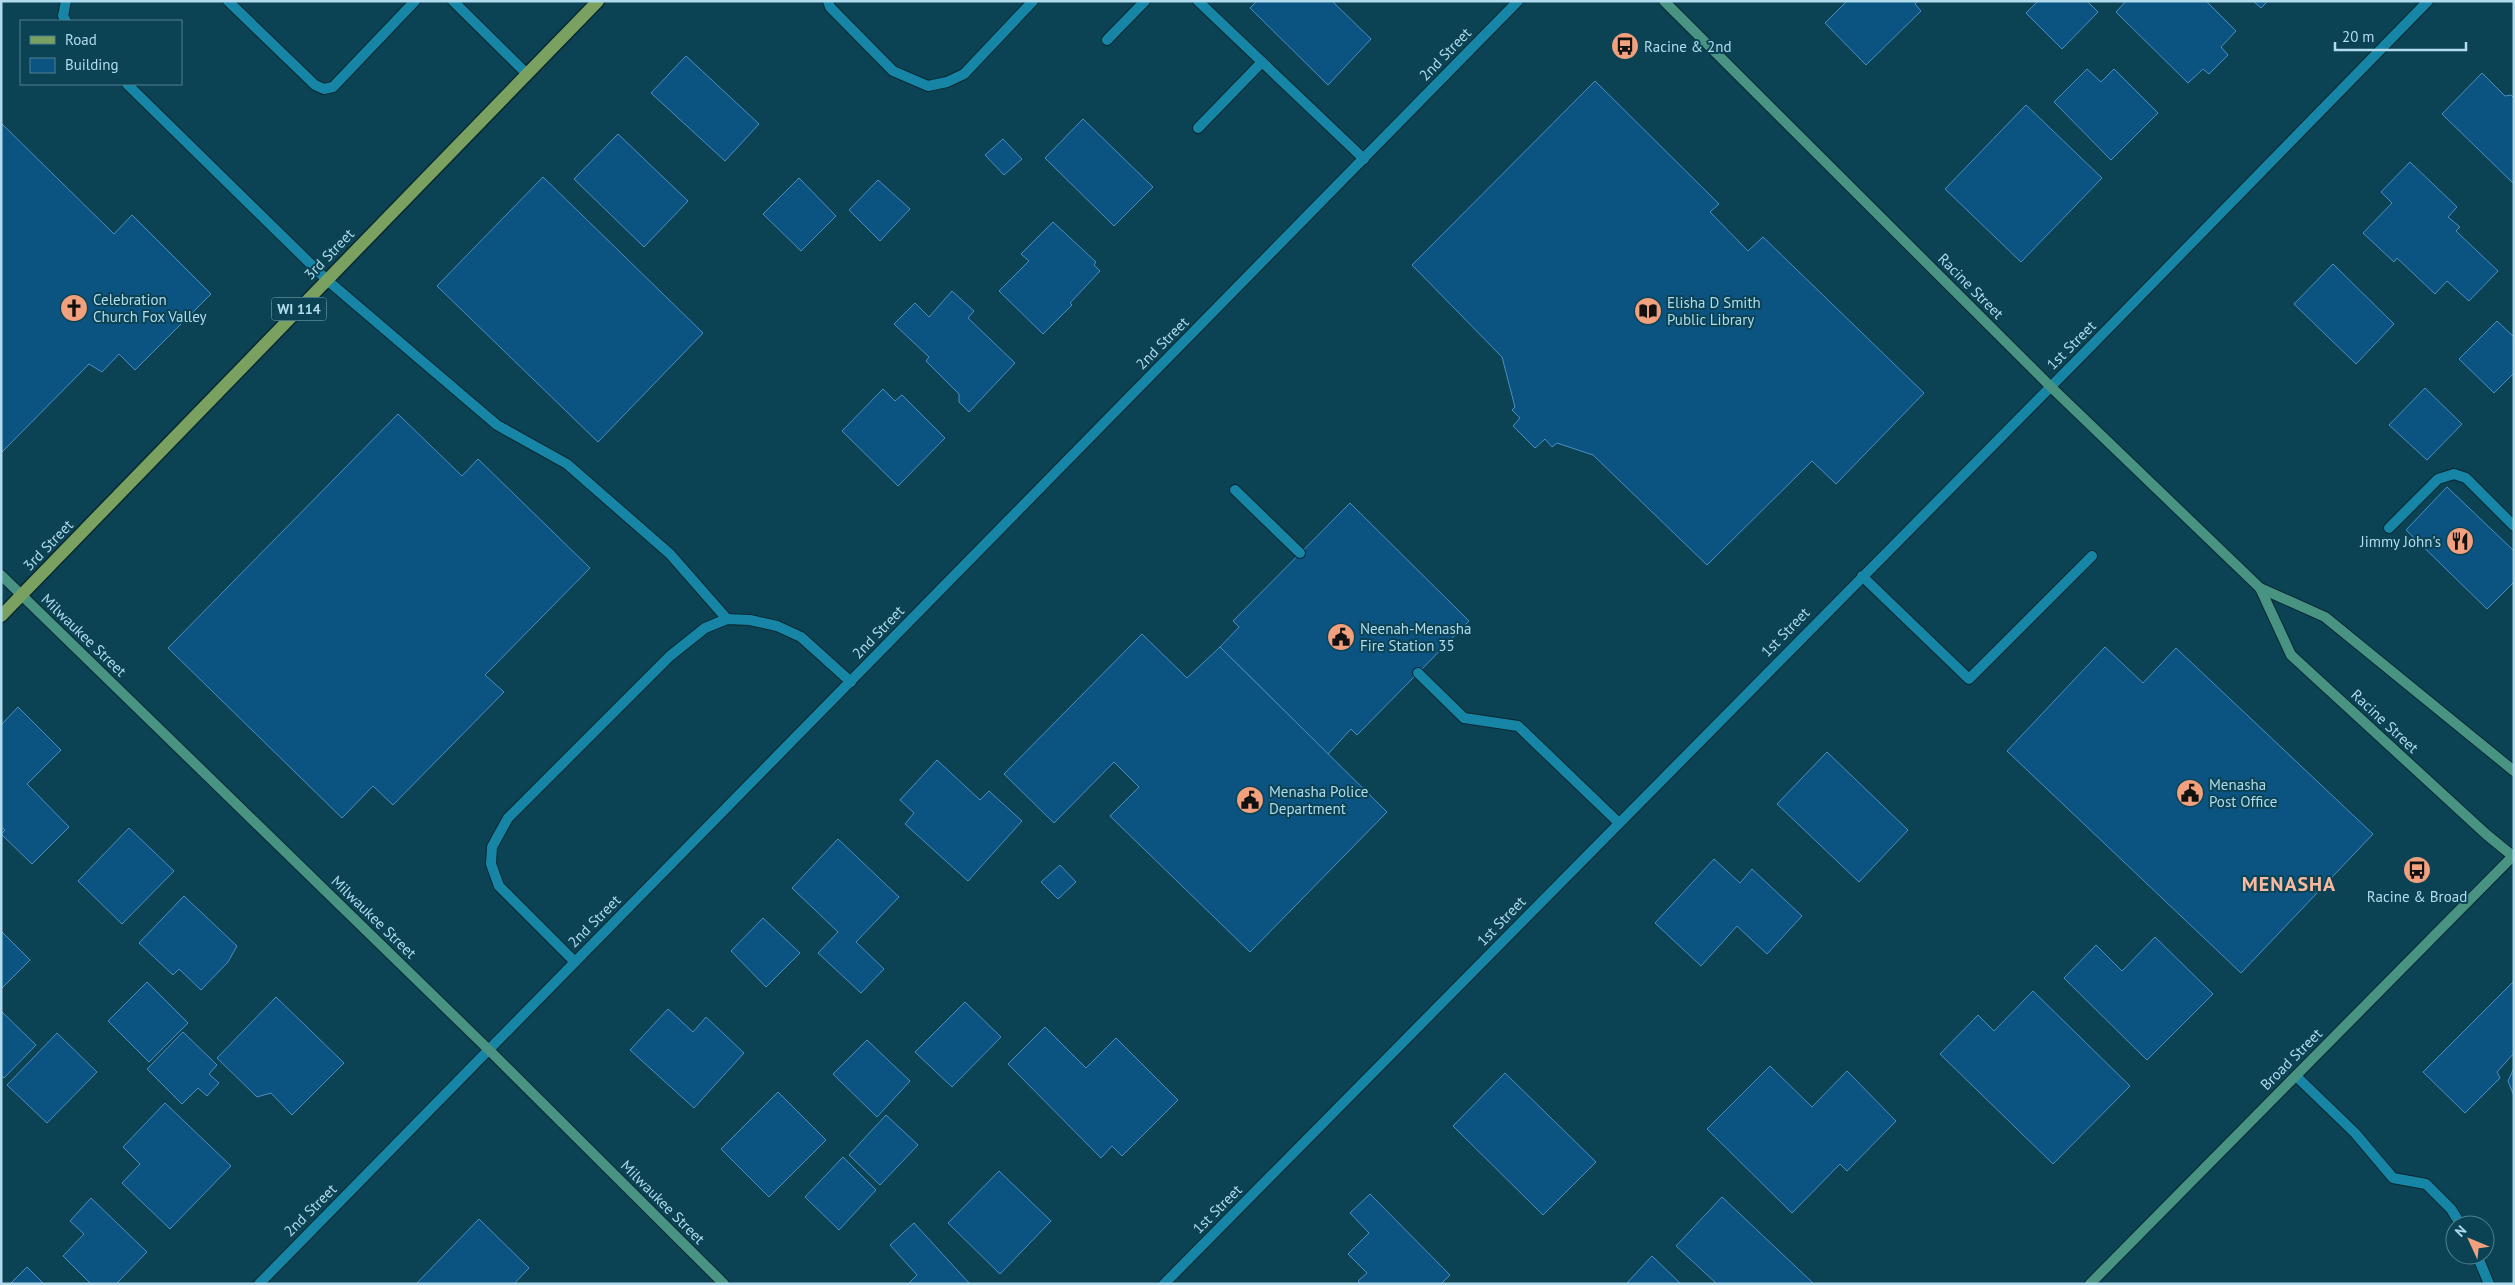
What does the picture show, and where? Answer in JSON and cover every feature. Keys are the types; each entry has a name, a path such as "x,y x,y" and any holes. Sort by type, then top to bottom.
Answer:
{"main road":[{"name":"3rd Street","path":"1,616 598,1"}],"street":[{"path":"65,20 63,16 66,1"},
{"path":"228,1 316,85 324,89 333,87 415,1"},
{"path":"453,1 526,74"},
{"path":"828,1 830,8 893,71 928,86 947,82 964,74 1033,1"},
{"path":"1106,40 1145,1"},
{"path":"1198,1 1364,159"},
{"name":"2nd Street","path":"259,1284 1518,1"},
{"name":"Racine Street","path":"1664,1 2051,387 2260,588 2326,617 2514,772"},
{"name":"1st Street","path":"1164,1284 2051,387 2428,1"},
{"path":"1198,128 1262,62"},
{"path":"127,85 328,280 497,425 566,464 670,554 727,619"},
{"path":"2389,528 2438,479 2454,474 2466,478 2514,526"},
{"path":"1236,490 1300,553"},
{"path":"1862,576 1969,679 2092,556"},
{"name":"Milwaukee Street","path":"1,575 489,1050 724,1284"},
{"name":"Racine Street","path":"2260,588 2292,655 2474,824 2514,856"},
{"path":"575,962 499,886 491,864 492,846 508,818 670,656 704,628 727,619 759,622 776,626 801,637 851,682"},
{"path":"1418,672 1464,718 1518,726 1619,823"},
{"name":"Broad Street","path":"2090,1284 2514,856"},
{"path":"2296,1076 2355,1133 2393,1178 2426,1184 2455,1215"},
{"path":"2481,1265 2490,1284"}],"building":[{"path":"1257,1 1332,1 1371,39 1328,85 1250,8"},
{"path":"1847,1 1918,1 1915,4 1921,11 1866,65 1825,23"},
{"path":"2038,1 2087,1 2098,12 2062,49 2026,13"},
{"path":"2126,1 2206,1 2236,31 2221,47 2228,55 2209,74 2203,69 2188,83 2116,12"},
{"path":"2253,1 2268,1 2261,8"},
{"path":"686,56 759,124 725,161 651,93"},
{"path":"2087,69 2101,82 2114,69 2158,113 2111,160 2054,102"},
{"path":"2482,73 2505,96 2511,95 2514,98 2514,184 2442,114"},
{"name":"Elisha D Smith Public Library","path":"1595,81 1719,204 1710,212 1748,251 1763,237 1924,393 1836,484 1812,461 1707,565 1593,455 1557,443 1552,447 1545,439 1535,448 1513,426 1520,418 1512,410 1515,407 1502,357 1412,265"},
{"path":"2026,105 2102,178 2021,262 1945,189"},
{"path":"1083,119 1153,187 1114,226 1045,158"},
{"name":"Celebration Church Fox Valley","path":"1,123 114,234 132,215 211,294 135,370 119,354 102,372 89,364 1,453"},
{"path":"618,134 688,201 644,247 574,179"},
{"path":"1003,139 1022,159 1004,175 985,155"},
{"path":"2410,162 2457,207 2448,217 2460,227 2456,231 2498,271 2469,301 2447,281 2435,294 2397,258 2394,262 2363,233 2392,203 2381,192"},
{"path":"543,177 703,333 598,442 437,286"},
{"path":"799,178 836,216 801,251 763,214"},
{"path":"878,180 910,209 880,241 849,210"},
{"path":"1053,222 1096,262 1094,265 1100,271 1070,303 1072,305 1043,334 999,291 1029,261 1021,254"},
{"path":"2333,264 2394,324 2356,364 2294,304"},
{"path":"952,291 974,311 968,318 1015,363 969,412 959,402 959,394 926,361 929,357 894,324 915,303 929,317"},
{"path":"2497,321 2514,337 2514,373 2494,393 2459,359"},
{"path":"2425,388 2462,424 2427,460 2389,425"},
{"path":"883,389 895,401 902,395 945,438 898,486 842,431"},
{"path":"398,414 462,476 478,459 590,568 485,675 504,692 393,805 373,786 342,818 168,648"},
{"name":"Jimmy John's","path":"2447,487 2514,551 2514,582 2487,609 2406,530"},
{"name":"Neenah-Menasha Fire Station 35","path":"1350,503 1469,621 1357,735 1351,729 1328,754 1220,647 1239,627 1233,621"},
{"name":"Menasha Police Department","path":"1142,634 1187,678 1220,647 1387,812 1250,952 1110,816 1139,787 1114,762 1054,823 1004,774"},
{"name":"Menasha Post Office","path":"2105,647 2143,683 2176,648 2373,834 2241,973 2007,751"},
{"path":"18,707 61,750 27,784 69,827 32,864 1,834 5,830 1,827 1,725"},
{"path":"1827,752 1908,830 1859,882 1777,804"},
{"path":"937,760 980,800 989,791 1022,821 968,881 905,824 914,813 900,800"},
{"path":"129,828 174,871 122,924 78,881"},
{"path":"838,839 899,897 856,942 884,969 861,993 818,953 838,932 792,888"},
{"path":"1714,859 1740,883 1752,869 1802,916 1767,954 1737,926 1701,966 1655,923"},
{"path":"1060,865 1076,882 1058,899 1041,882"},
{"path":"184,896 237,946 228,962 201,990 179,969 173,975 139,943"},
{"path":"763,918 800,953 766,987 731,951"},
{"path":"1,931 30,960 1,989"},
{"path":"2155,937 2213,994 2147,1060 2064,978 2096,945 2122,971"},
{"path":"2514,981 2514,1053 2497,1072 2500,1078 2465,1113 2423,1072"},
{"path":"147,982 188,1023 149,1062 108,1021"},
{"path":"2033,991 2130,1086 2053,1164 1940,1054 1978,1015 1994,1031"},
{"path":"276,997 344,1063 292,1115 271,1093 257,1097 217,1058"},
{"path":"965,1002 1001,1037 952,1087 915,1052"},
{"path":"668,1009 693,1032 706,1017 744,1053 694,1108 630,1050"},
{"path":"1,1011 36,1045 4,1078 1,1076"},
{"path":"1045,1027 1086,1068 1116,1038 1178,1100 1122,1156 1112,1146 1101,1158 1008,1064"},
{"path":"183,1032 217,1065 209,1074 219,1083 207,1096 198,1088 182,1104 147,1069"},
{"path":"57,1033 97,1072 47,1123 7,1085"},
{"path":"867,1040 910,1081 877,1117 833,1074"},
{"path":"1770,1066 1812,1107 1847,1071 1896,1121 1847,1171 1840,1164 1792,1213 1707,1129"},
{"path":"2514,1068 2514,1096 2508,1081"},
{"path":"1505,1073 1596,1162 1543,1215 1453,1126"},
{"path":"778,1092 826,1140 769,1197 721,1149"},
{"path":"165,1103 231,1166 170,1229 122,1183 140,1164 123,1147"},
{"path":"886,1115 918,1145 880,1185 849,1155"},
{"path":"843,1157 876,1190 839,1230 805,1197"},
{"path":"999,1171 1051,1221 1000,1274 948,1223"},
{"path":"1370,1194 1450,1275 1441,1284 1361,1284 1358,1281 1367,1273 1348,1254 1369,1233 1350,1213"},
{"path":"1722,1197 1814,1284 1717,1284 1676,1246"},
{"path":"91,1198 147,1252 116,1284 91,1284 63,1256 84,1234 70,1221"},
{"path":"479,1219 529,1268 514,1284 416,1284"},
{"path":"914,1223 970,1284 908,1284 917,1275 890,1245"},
{"path":"1652,1256 1681,1284 1626,1284"},
{"path":"27,1267 44,1284 10,1284"}],"place":[{"name":"Racine & 2nd","path":"1625,46"},
{"name":"Celebration Church Fox Valley","path":"74,308"},
{"name":"Elisha D Smith Public Library","path":"1648,311"},
{"name":"Jimmy John's","path":"2460,541"},
{"name":"Neenah-Menasha Fire Station 35","path":"1341,637"},
{"name":"Menasha Post Office","path":"2190,793"},
{"name":"Menasha Police Department","path":"1250,800"},
{"name":"Racine & Broad","path":"2417,870"}],"district":[{"name":"MENASHA","path":"2289,884"}]}
